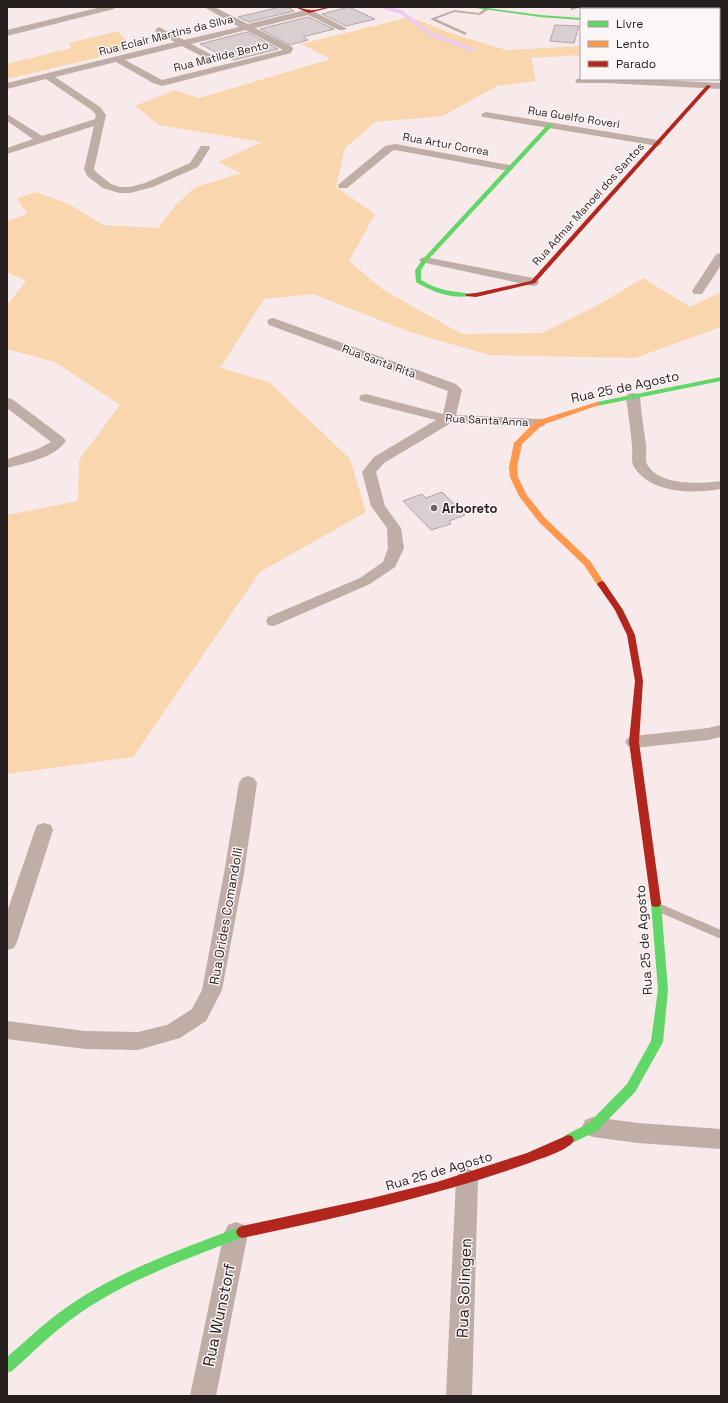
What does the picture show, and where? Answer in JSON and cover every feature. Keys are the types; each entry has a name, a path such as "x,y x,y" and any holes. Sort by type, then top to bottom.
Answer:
{"street":[{"path":"7,33 111,7"},
{"path":"208,7 247,27"},
{"path":"297,7 342,28"},
{"name":"Rua Eclair Martins da Silva","path":"7,86 330,7"},
{"path":"470,7 540,16 580,18"},
{"path":"506,7 577,9"},
{"path":"540,16 577,9"},
{"path":"65,10 76,15"},
{"name":"Rua Matilde Bento","path":"117,59 162,83 288,51 289,48 247,27"},
{"path":"159,30 211,58"},
{"path":"47,76 97,110 101,115 89,169 91,174 107,186 119,190 130,190 149,185 194,165 205,148"},
{"path":"580,81 606,80 721,86"},
{"name":"Rua Admar Manoel dos Santos","path":"550,125 425,260 418,270 418,281 429,288 445,294 476,295 533,282 709,86"},
{"name":"Rua Guelfo Roveri","path":"486,115 658,143"},
{"path":"7,117 40,140"},
{"path":"7,151 99,121"},
{"name":"Rua Artur Correa","path":"344,186 389,148 395,147 510,168"},
{"path":"698,292 721,256"},
{"path":"425,260 533,282"},
{"name":"Rua Santa Rita","path":"273,322 451,387 455,390 448,420"},
{"name":"Rua 25 de Agosto","path":"7,1366 65,1316 111,1287 171,1259 236,1233 373,1203 467,1179 552,1149 593,1127 631,1088 657,1042 663,990 656,906 634,742 639,681 630,635 619,610 587,562 542,520 522,494 514,477 513,467 518,443 539,423 590,405 721,379"},
{"path":"633,397 640,463 650,476 667,483 688,486 713,487 721,485"},
{"name":"Rua Santa Anna","path":"366,398 448,420 539,423"},
{"path":"7,402 59,441 56,446 48,450 7,464"},
{"path":"274,621 365,581 390,564 396,548 394,528 378,506 368,472 379,460 448,420"},
{"path":"634,742 708,734 721,730"},
{"name":"Rua Orides Comandolli","path":"7,1030 85,1040 138,1041 173,1032 199,1015 212,990 234,873 248,782"},
{"path":"7,942 44,830"},
{"path":"593,1127 638,1133 721,1139"},
{"name":"Rua Solingen","path":"460,1396 467,1179"},
{"name":"Rua Wunstorf","path":"203,1396 236,1233"}],"lane":[{"path":"466,34 432,19 452,12 480,14 487,9"},
{"path":"656,906 721,935"}],"shaded area":[{"path":"410,17 450,33 506,50 580,46 580,55 531,58 536,81 497,86 443,116 375,122 345,148 336,187 375,214 349,261 382,289 462,334 542,333 600,304 643,278 690,307 721,292 721,327 635,358 489,355 410,332 313,294 264,299 220,368 269,382 350,459 366,512 260,572 133,757 7,774 7,515 78,501 79,460 120,405 55,362 7,349 7,305 26,281 7,272 7,221 27,214 17,198 36,192 69,204 103,225 158,228 176,205 196,187 241,173 218,162 262,142 159,125 135,106 175,90 199,98 331,59 301,44"},
{"path":"118,31 134,49 7,79 7,64 71,48 69,43"}],"building":[{"path":"280,7 288,7 294,11 249,22 238,17"},
{"path":"349,7 375,19 346,26 322,14"},
{"path":"308,17 334,29 303,37 308,40 290,45 260,29"},
{"path":"555,25 579,26 574,43 550,41"},
{"path":"247,32 278,49 234,60 200,44"},
{"name":"Arboreto","path":"442,492 465,515 449,521 451,524 431,530 403,501 422,494 426,498"}],"waterway":[{"path":"383,7 401,12 432,35 473,50"}],"traffic: fast":[{"path":"470,7 540,16 580,19"},
{"path":"573,9 579,7"},
{"path":"468,295 448,293 431,288 418,281 418,270 425,260 550,125"},
{"path":"597,404 721,379"},
{"path":"568,1140 593,1127 631,1088 657,1042 663,990 656,903"},
{"path":"7,1366 65,1316 111,1287 171,1259 242,1232"}],"traffic: slow":[{"path":"597,404 539,423 518,443 513,467 514,477 522,494 542,520 587,563 601,584"}],"traffic: jam":[{"path":"297,7 309,12 330,7"},
{"path":"468,295 476,295 533,282 709,86"},
{"path":"601,584 619,610 631,635 639,681 634,742 656,903"},
{"path":"242,1232 372,1204 469,1178 527,1158 568,1140"}],"place":[{"name":"Arboreto","path":"434,508"}]}
